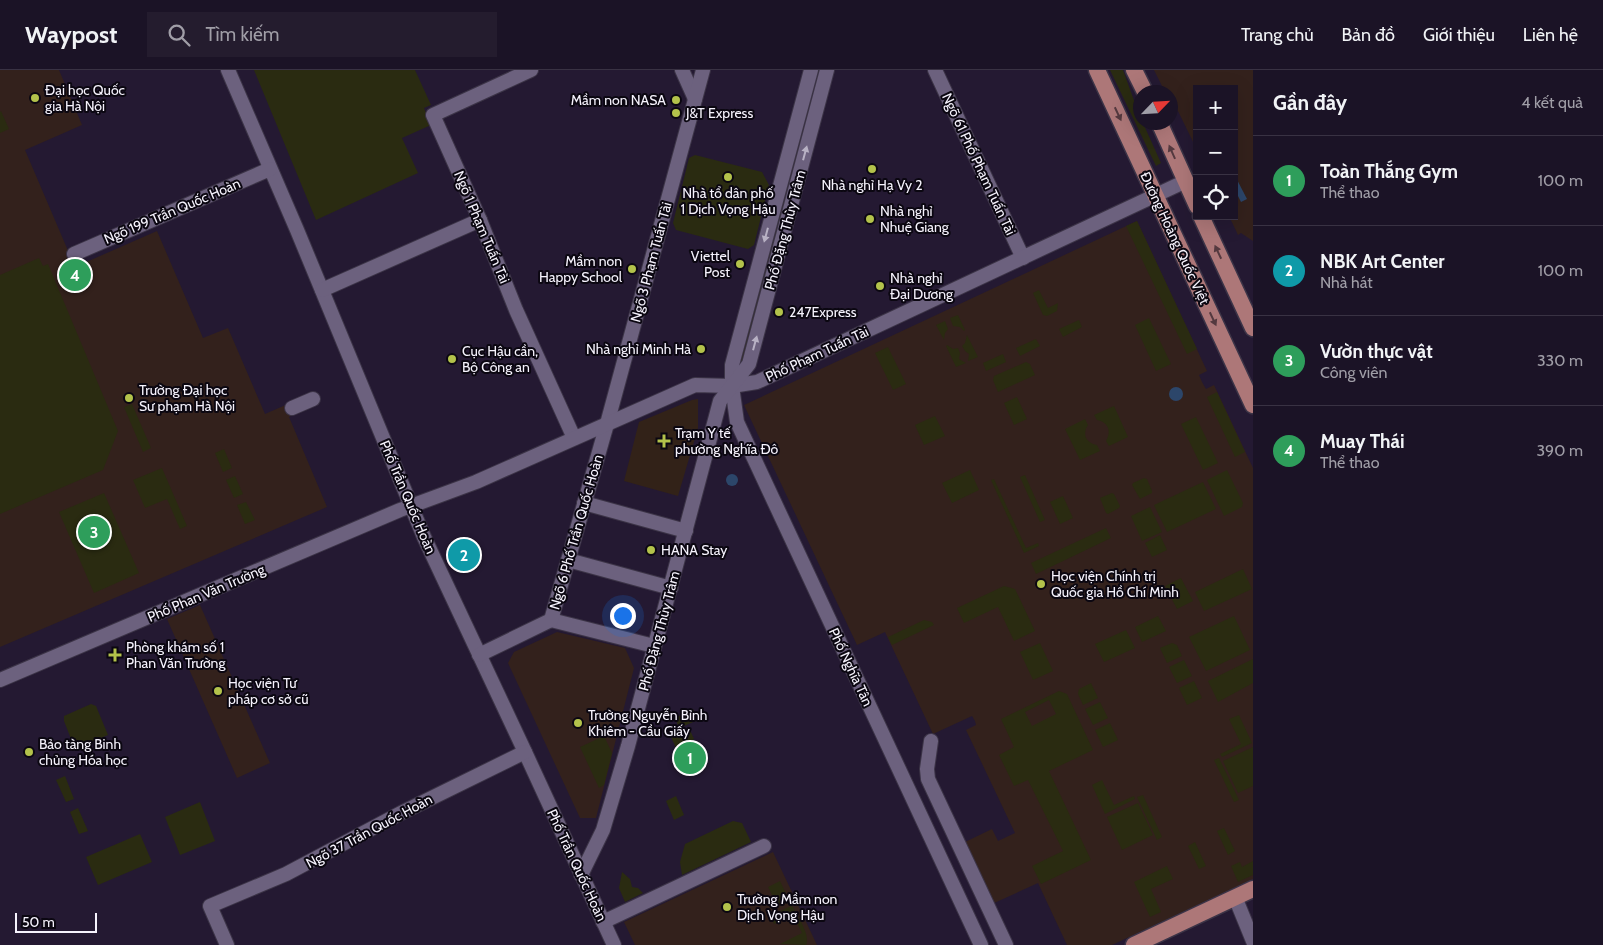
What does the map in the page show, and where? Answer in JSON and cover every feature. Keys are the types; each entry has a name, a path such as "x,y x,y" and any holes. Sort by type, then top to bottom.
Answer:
{"main road":[{"name":"Đường Hoàng Quốc Việt","path":"1097,70 1253,405"},
{"path":"1134,70 1141,85"},
{"path":"1163,130 1193,197"},
{"path":"1203,220 1253,328"},
{"path":"1134,945 1253,889"}],"street":[{"name":"Phố Trần Quốc Hoàn","path":"228,70 322,290 424,537 526,752 614,945"},
{"name":"Ngõ 1 Phạm Tuấn Tài","path":"531,70 433,115 480,220 516,310 574,438"},
{"path":"682,70 695,99"},
{"name":"Ngõ 3 Phạm Tuấn Tài","path":"607,424 703,70"},
{"name":"Phố Đặng Thùy Trâm","path":"732,386 732,365 811,70"},
{"name":"Phố Đặng Thùy Trâm","path":"581,875 603,830 628,746 720,401 749,364 827,70"},
{"name":"Ngõ 61 Phố Phạm Tuấn Tài","path":"935,70 1022,258"},
{"name":"Ngõ 199 Trần Quốc Hoàn","path":"74,254 270,169"},
{"name":"Phố Phạm Tuấn Tài","path":"412,506 476,482 695,384 732,386 758,382 1186,181"},
{"path":"322,290 480,220"},
{"name":"Phố Nghĩa Tân","path":"732,386 737,422 981,945"},
{"path":"292,408 313,399"},
{"name":"Ngõ 6 Phố Trần Quốc Hoàn","path":"479,654 551,620 607,424"},
{"path":"584,503 686,531"},
{"name":"Phố Phan Văn Trường","path":"0,680 412,506"},
{"path":"568,560 671,588"},
{"path":"551,620 654,646"},
{"path":"931,742 927,769 928,779 1006,945"},
{"name":"Ngõ 37 Trần Quốc Hoàn","path":"227,945 210,906 286,874 384,822 526,752"},
{"path":"603,922 764,846"},
{"path":"1235,897 1253,940"}],"shaded area":[{"name":"Trường Đại học Sư phạm Hà Nội","path":"0,70 59,70 82,125 25,150 75,267 157,231 203,338 228,328 265,414 288,404 293,415 289,417 327,507 0,647"},
{"path":"1154,70 1253,70 1253,241 1241,233 1238,235 1231,220 1238,220 1238,85 1193,85 1193,142 1178,111 1178,85 1162,85"},
{"name":"Học viện Chính trị Quốc gia Hồ Chí Minh","path":"1137,221 1207,371 1199,375 1202,382 1206,389 1214,385 1253,468 1253,879 1112,945 1067,945 1038,883 992,904 963,843 992,829 998,841 1015,833 966,730 976,725 975,721 972,716 933,734 885,632 857,645 744,405"},
{"name":"Trạm Y tế phường Nghĩa Đô","path":"698,399 698,428 678,496 624,481 639,422"},
{"name":"Học viện Tư pháp cơ sở cũ","path":"200,605 270,763 237,778 167,619"},
{"name":"Trường Nguyễn Bỉnh Khiêm - Cầu Giấy","path":"557,632 625,648 634,668 596,818 580,818 508,663 514,652"},
{"name":"Trường Mầm non Dịch Vọng Hậu","path":"773,852 817,945 635,945 624,922"}],"green space":[{"path":"254,70 415,70 431,105 424,108 431,125 402,138 418,173 316,220"},
{"path":"816,70 821,70 745,359 740,362 738,360"},
{"path":"1110,70 1123,70 1133,98 1133,118"},
{"path":"0,112 9,129 0,133"},
{"path":"1139,130 1146,130 1161,163 1156,166"},
{"path":"695,155 762,172 769,185 754,245 748,249 676,230 673,223 689,158"},
{"path":"1137,221 1197,349 1187,354 1126,226"},
{"path":"39,258 43,266 48,264 118,431 103,470 0,514 0,275"},
{"path":"1039,290 1048,308 1058,303 1057,311 1047,316 1043,315 1033,293"},
{"path":"958,315 964,331 960,327 953,326 950,318"},
{"path":"1149,318 1171,364 1156,371 1135,325"},
{"path":"1079,320 1082,327 1063,337 1059,329"},
{"path":"945,321 948,329 944,340 936,325"},
{"path":"967,335 978,357 968,361 969,354 962,346"},
{"path":"1036,339 1040,346 1020,356 1016,348"},
{"path":"947,345 953,349 958,348 960,353 959,359 966,363 956,367"},
{"path":"888,347 906,384 893,390 875,353"},
{"path":"1003,354 1006,362 986,371 983,363"},
{"path":"1026,362 1030,364 1035,375 998,392 993,380 994,376"},
{"path":"1217,392 1245,452 1235,457 1207,397"},
{"path":"1017,397 1027,419 1014,425 1004,403"},
{"path":"132,404 151,448 143,452 124,407"},
{"path":"1114,406 1128,437 1109,446 1106,441 1109,430 1094,415"},
{"path":"935,416 945,436 924,445 915,425"},
{"path":"1196,417 1218,463 1203,470 1181,424"},
{"path":"1085,419 1088,425 1085,432 1086,438 1097,445 1100,451 1080,460 1065,429"},
{"path":"224,449 232,468 223,472 215,453"},
{"path":"162,468 187,526 180,529 167,499 145,508 133,480"},
{"path":"970,470 979,490 952,503 942,483"},
{"path":"1227,470 1243,503 1242,507 1224,516 1207,480"},
{"path":"1025,475 1045,520 1040,522 1020,477"},
{"path":"235,476 243,494 234,498 226,480"},
{"path":"1144,478 1147,479 1152,493 1140,499 1132,485"},
{"path":"994,479 1026,548 1038,543 1039,546 1024,553 991,480"},
{"path":"1203,482 1216,509 1167,532 1154,505"},
{"path":"104,493 139,573 94,593 59,512"},
{"path":"1112,493 1120,506 1108,514 1100,498"},
{"path":"1063,496 1073,518 1060,524 1050,502"},
{"path":"246,502 255,520 245,524 237,505"},
{"path":"1150,507 1162,532 1142,541 1131,516"},
{"path":"1106,528 1111,538 1036,574 1031,563"},
{"path":"1160,535 1167,550 1152,557 1145,543"},
{"path":"1243,569 1252,589 1204,611 1195,592"},
{"path":"1181,578 1193,601 1177,609 1165,586"},
{"path":"1004,586 1015,589 1035,631 1014,641 998,607 964,623 957,608"},
{"path":"1158,616 1166,631 1142,642 1135,627"},
{"path":"1234,616 1250,650 1206,671 1189,637"},
{"path":"924,620 932,622 934,625 892,645 888,637"},
{"path":"1126,630 1135,648 1104,662 1095,644"},
{"path":"1040,643 1053,671 1033,680 1020,652"},
{"path":"1172,643 1177,645 1182,656 1167,663 1160,648"},
{"path":"1253,659 1253,683 1218,702 1208,681"},
{"path":"1184,660 1192,676 1177,683 1169,667"},
{"path":"1194,681 1202,698 1187,705 1179,688"},
{"path":"1091,683 1098,698 1083,705 1078,694 1079,689"},
{"path":"1059,691 1067,694 1093,750 1049,771 1091,860 1041,884 1032,866 1063,851 1028,780 1014,786 999,755 1014,747 1001,719","holes":["1049,700 1056,714 1032,726 1025,712"]},
{"path":"1100,702 1108,718 1093,725 1085,709"},
{"path":"91,704 96,706 108,735 75,749 64,721 64,716"},
{"path":"693,709 698,720 679,728 675,718"},
{"path":"1239,715 1252,743 1222,757 1220,754 1241,744 1229,719"},
{"path":"1110,723 1118,740 1103,747 1095,730"},
{"path":"689,728 694,739 676,748 671,737"},
{"path":"604,736 612,753 604,785 599,788 580,747"},
{"path":"1253,747 1253,786 1238,793 1223,761"},
{"path":"1219,758 1239,800 1234,802 1214,760"},
{"path":"65,776 74,799 66,802 56,780"},
{"path":"1102,780 1114,805 1134,796 1135,799 1105,814 1092,785"},
{"path":"1143,795 1162,837 1157,840 1137,797"},
{"path":"676,796 684,815 674,820 666,801"},
{"path":"200,802 215,841 180,855 165,817"},
{"path":"1138,803 1153,835 1122,850 1107,817"},
{"path":"78,808 88,831 79,834 70,812"},
{"path":"733,821 742,823 751,842 682,875 680,862 685,844"},
{"path":"1224,828 1235,851 1228,855 1217,831"},
{"path":"140,834 152,862 98,885 86,857"},
{"path":"1195,842 1206,866 1199,869 1188,846"},
{"path":"1253,861 1253,875 1238,882 1231,866 1240,862 1242,867"},
{"path":"1167,866 1173,879 1151,889 1161,912 1150,917 1134,882"},
{"path":"622,872 630,879 632,887 638,888 643,893 625,902 619,888"},
{"path":"780,881 789,900 777,905 768,887"},
{"path":"791,906 801,921 807,937 806,945 780,944 802,933 793,915 774,924 770,916"}],"water":[{"path":"1238,182 1247,199 1241,202 1238,196"},
{"path":"1173,387 1179,387 1183,394 1179,401 1173,401 1169,397 1169,391"},
{"path":"730,474 734,474 738,480 734,486 730,486 726,482 726,478"}],"place":[{"name":"Đại học Quốc gia Hà Nội","path":"35,98"},
{"name":"Mầm non NASA","path":"676,100"},
{"name":"J&T Express","path":"676,113"},
{"name":"Nhà nghỉ Hạ Vy 2","path":"872,169"},
{"name":"Nhà tổ dân phố 1 Dịch Vọng Hậu","path":"728,177"},
{"name":"Nhà nghỉ Nhuệ Giang","path":"870,219"},
{"name":"Viettel Post","path":"740,264"},
{"name":"Mầm non Happy School","path":"632,269"},
{"name":"Muay Thái","path":"75,275"},
{"name":"Nhà nghỉ Đại Dương","path":"880,286"},
{"name":"247Express","path":"779,312"},
{"name":"Nhà nghỉ Minh Hà","path":"701,349"},
{"name":"Cục Hậu cần, Bộ Công an","path":"452,359"},
{"name":"Trường Đại học Sư phạm Hà Nội","path":"129,398"},
{"name":"Trạm Y tế phường Nghĩa Đô","path":"664,441"},
{"name":"Vườn thực vật","path":"94,532"},
{"name":"HANA Stay","path":"651,550"},
{"name":"NBK Art Center","path":"464,555"},
{"name":"Học viện Chính trị Quốc gia Hồ Chí Minh","path":"1041,584"},
{"name":"Phòng khám số 1 Phan Văn Trường","path":"115,655"},
{"name":"Học viện Tư pháp cơ sở cũ","path":"218,691"},
{"name":"Trường Nguyễn Bỉnh Khiêm - Cầu Giấy","path":"578,723"},
{"name":"Bảo tàng Binh chủng Hóa học","path":"29,752"},
{"name":"Toàn Thắng Gym","path":"690,758"},
{"name":"Trường Mầm non Dịch Vọng Hậu","path":"727,907"}]}
